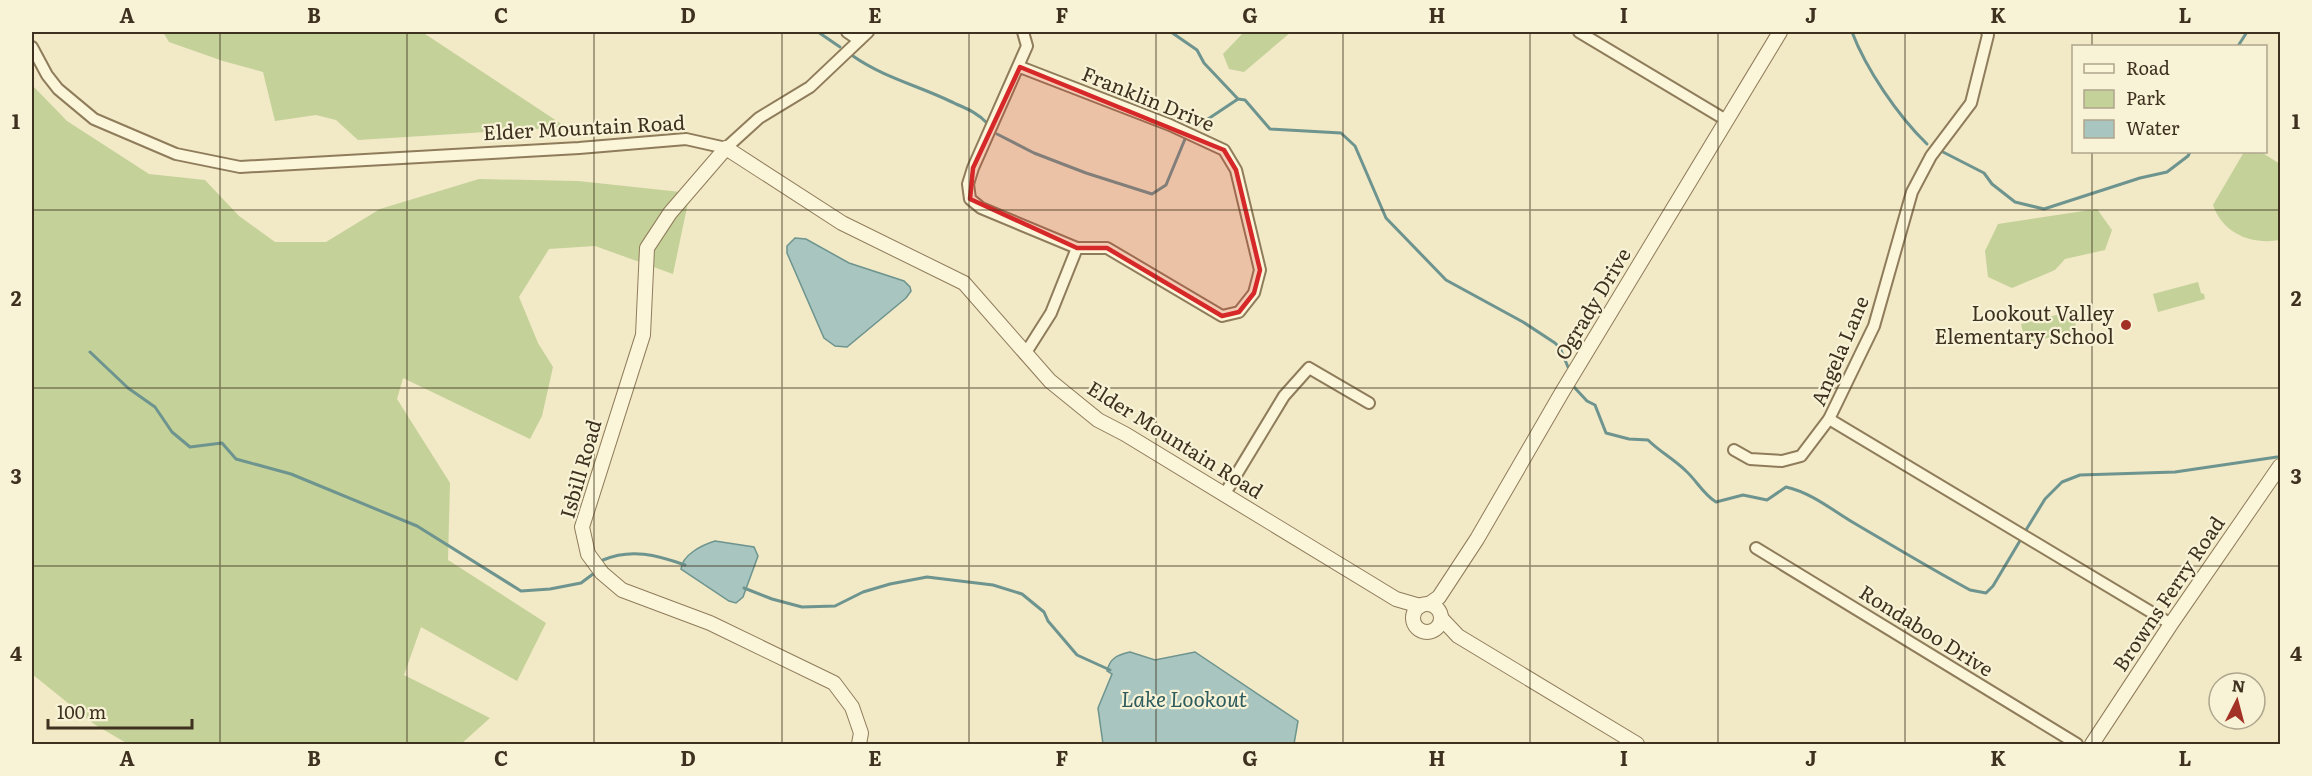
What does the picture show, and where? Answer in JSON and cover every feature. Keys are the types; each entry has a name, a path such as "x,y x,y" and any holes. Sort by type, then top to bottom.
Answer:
{"street":[{"path":"847,32 859,39"},
{"path":"726,148 759,118 810,87 868,32"},
{"path":"1023,32 1027,46 1020,67 973,168 968,194 970,199 981,208 1077,248 1051,313 1025,354"},
{"path":"1579,32 1726,120"},
{"name":"Ogrady Drive","path":"1430,609 1477,539 1561,394 1780,32"},
{"name":"Angela Lane","path":"1987,32 1971,103 1931,156 1912,192 1874,326 1829,419 2170,624"},
{"name":"Elder Mountain Road","path":"32,47 58,89 94,119 176,154 240,167 579,148 686,139 726,148 842,223 964,283 1050,381 1098,420 1125,434 1396,599 1430,609 1458,636 1637,744"},
{"name":"Franklin Drive","path":"1020,67 1170,125 1224,150 1236,170 1260,270 1254,292 1239,312 1222,316 1107,248 1077,248"},
{"name":"Isbill Road","path":"726,148 670,213 647,248 643,335 582,527 588,554 602,573 622,590 710,623 834,683 852,707 861,733 859,744"},
{"path":"1224,495 1284,396 1309,368 1369,403"},
{"path":"1734,450 1750,459 1782,461 1801,456 1829,419"},
{"name":"Browns Ferry Road","path":"2092,744 2170,624 2280,466"},
{"name":"Rondaboo Drive","path":"1756,548 2076,744"},
{"path":"1430,609 1438,627 1431,632"},
{"name":"Elder Mountain Road","path":"1430,609 1419,630 1458,636"}],"highlighted area":[{"path":"1020,67 1224,150 1236,170 1260,270 1254,293 1239,312 1222,316 1107,248 1077,248 970,199 973,168"}],"green space":[{"path":"163,32 422,32 566,127 358,140 336,120 316,115 275,121 263,72 169,42"},
{"path":"1291,32 1244,72 1229,69 1223,54 1243,33"},
{"path":"32,85 67,121 149,174 205,180 239,216 275,242 326,242 380,209 479,179 578,181 690,193 673,274 595,246 549,249 519,297 538,343 553,367 542,416 530,439 403,378 397,399 450,483 448,560 546,623 517,681 421,627 404,675 490,718 461,744 128,744 94,724 32,674"},
{"path":"2243,153 2263,153 2280,164 2280,240 2259,241 2240,235 2224,223 2213,205"},
{"path":"2097,209 2112,230 2105,250 2065,259 2055,270 2012,288 1988,277 1985,251 1998,224"},
{"path":"2198,282 2205,299 2158,312 2153,294"},
{"path":"2072,311 2077,331 2027,343 2025,340 2021,324"}],"water":[{"path":"795,238 806,239 849,263 904,281 911,291 906,298 847,347 835,346 824,338 787,253 787,246"},
{"path":"715,541 754,547 758,556 743,597 736,603 729,601 681,569 689,555"},
{"name":"Lake Lookout","path":"1130,652 1155,660 1195,652 1298,721 1294,744 1103,744 1098,708 1112,674 1107,671 1115,658"}],"waterway":[{"path":"818,32 840,47"},
{"path":"1171,32 1197,50 1204,63 1238,99 1245,100 1270,129 1341,133 1355,146 1386,218 1446,280 1523,322 1555,343 1560,348 1568,367"},
{"path":"1852,32 1884,91 1905,120 1927,144"},
{"path":"2239,45 2247,32"},
{"path":"853,56 865,64 969,110 988,124"},
{"path":"1196,127 1238,99"},
{"path":"997,134 1034,153 1086,173 1152,194 1166,185 1185,139"},
{"path":"1943,152 1984,173 1992,184 2015,202 2044,209 2140,178 2167,172 2190,153"},
{"path":"90,352 128,388 155,407 172,432 190,447 222,443 236,459 291,474 417,526 521,591 550,589 581,583 593,574"},
{"path":"1574,387 1587,401 1595,405 1606,433 1629,439 1648,440 1690,475 1716,502 1743,495 1767,500 1786,487 1804,493 1970,590 1986,593 1993,586 2021,539"},
{"path":"2026,530 2045,499 2062,482 2080,475 2175,472 2277,457"},
{"path":"603,560 624,554 644,554 685,565"},
{"path":"744,588 802,607 835,606 863,592 927,577 993,585 1022,594 1044,612 1048,621 1077,655 1110,670"}],"place":[{"name":"Lookout Valley Elementary School","path":"2126,325"}]}
